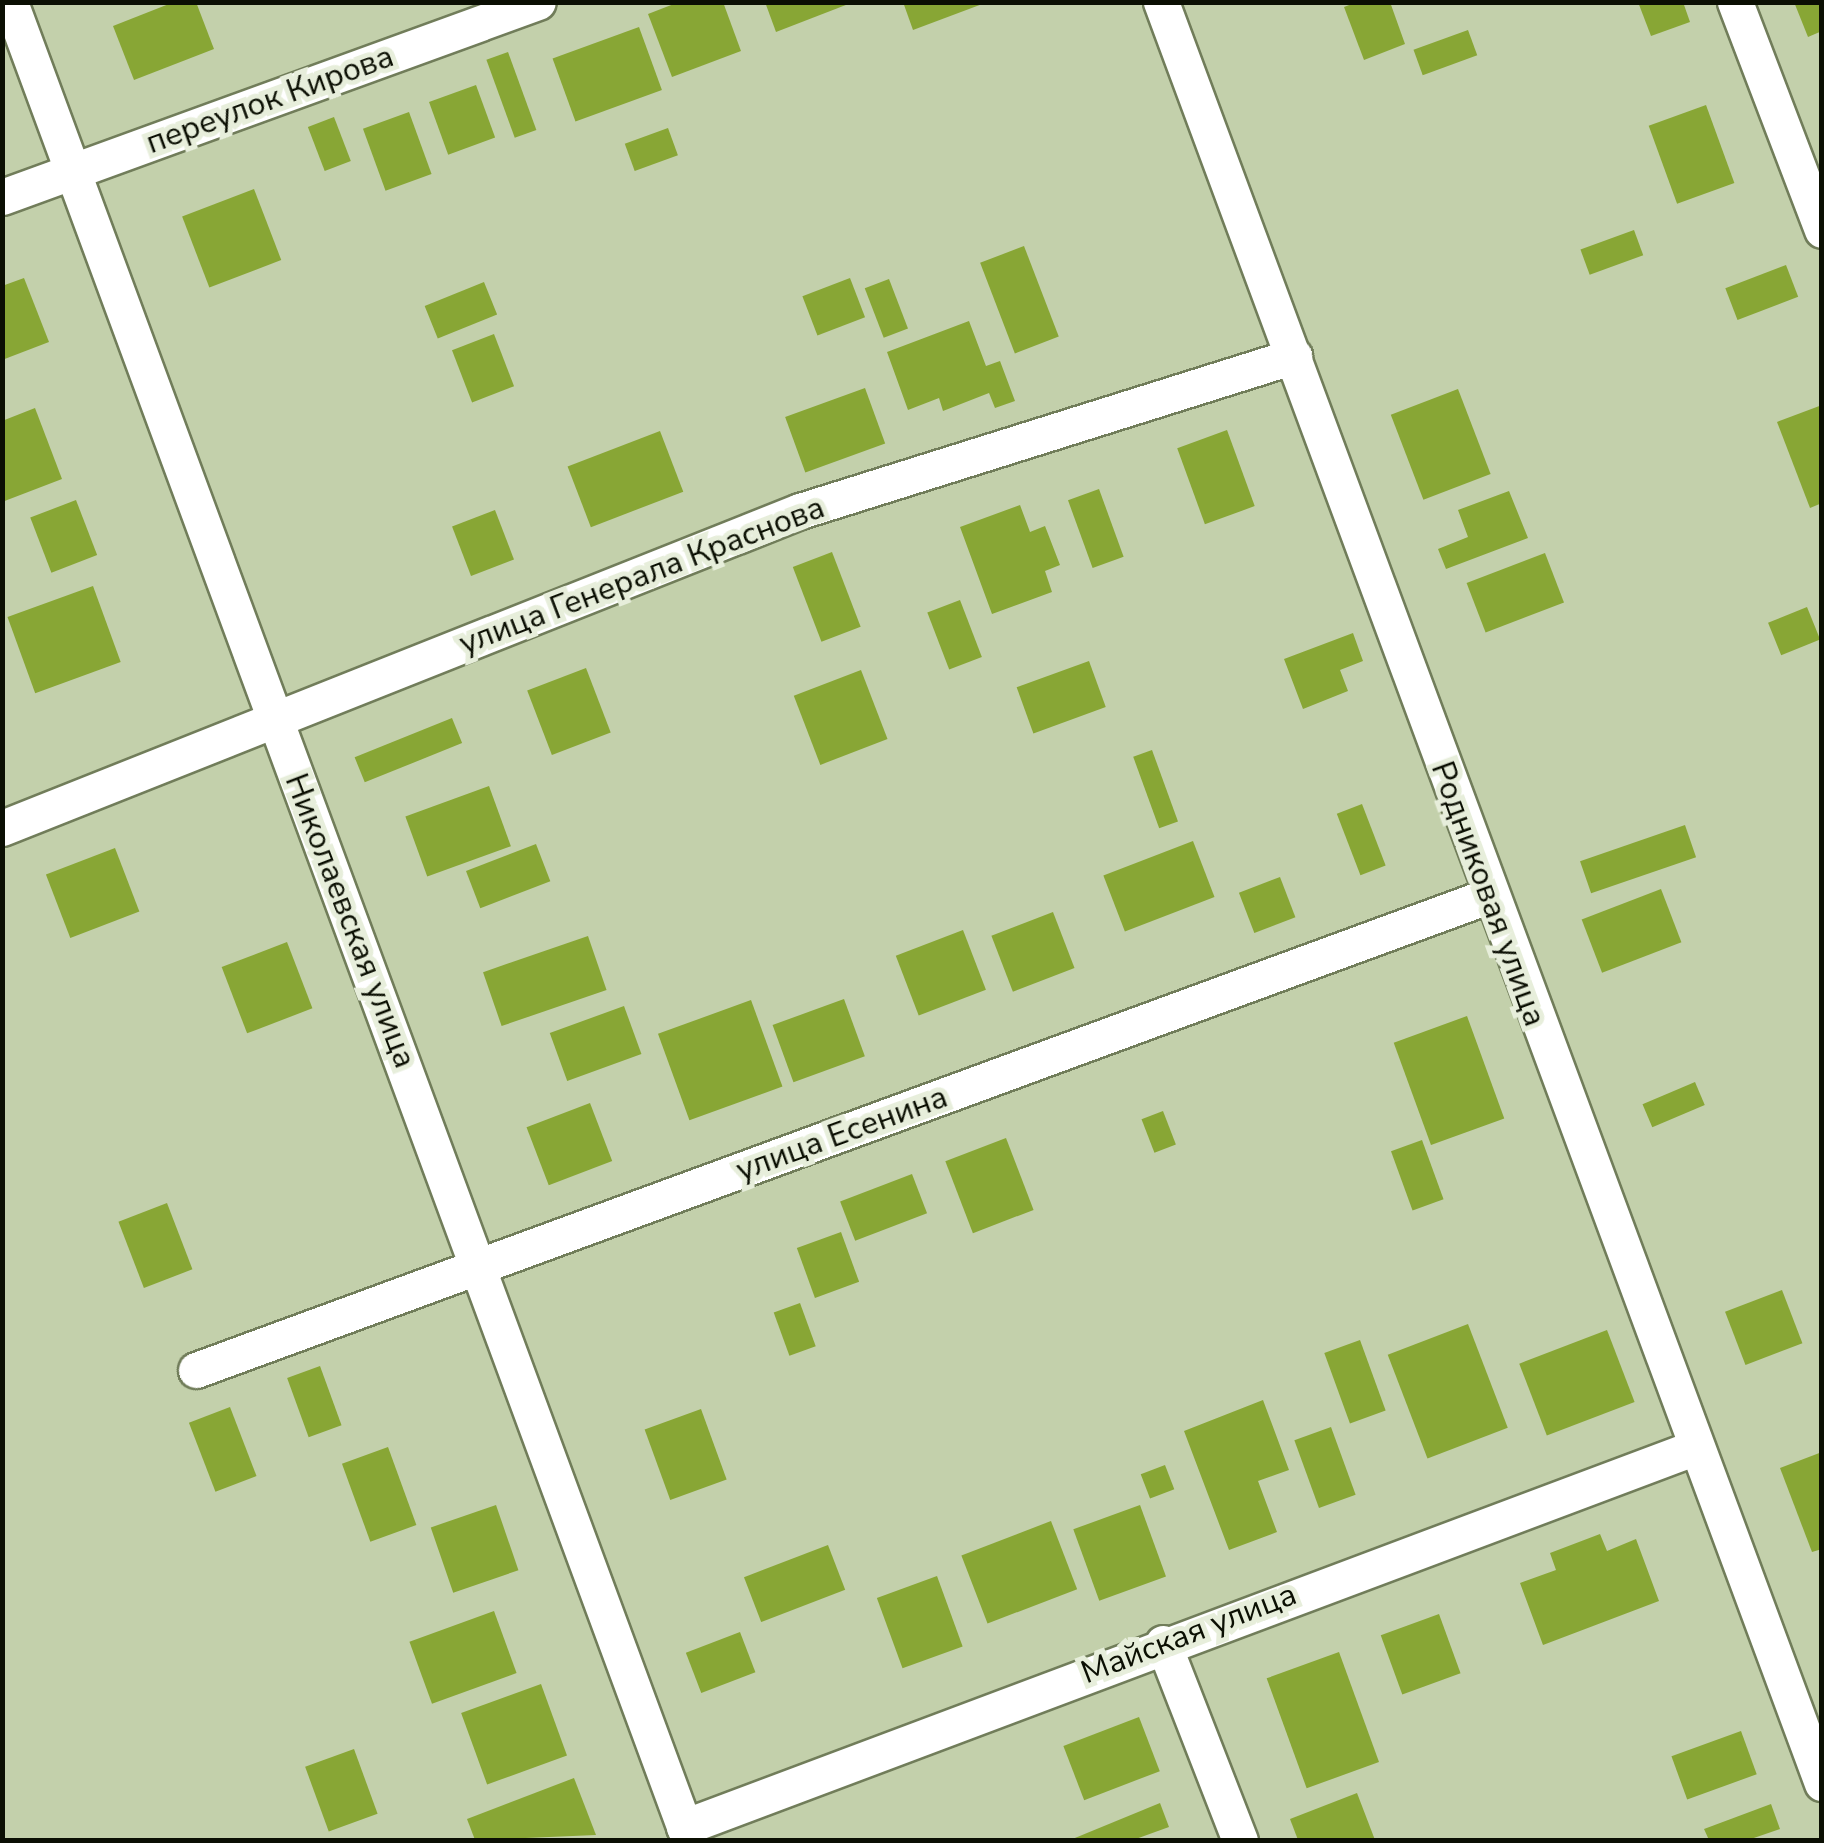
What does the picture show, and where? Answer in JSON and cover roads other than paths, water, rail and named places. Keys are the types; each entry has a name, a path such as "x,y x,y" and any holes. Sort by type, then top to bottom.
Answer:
{"street":[{"name":"Николаевская улица","path":"10,2 274,722 481,1267 686,1834"},
{"name":"переулок Кирова","path":"2,197 538,2"},
{"name":"Родниковая улица","path":"1161,2 1294,356 1488,896 1822,1783"},
{"path":"1735,2 1822,230"},
{"name":"улица Генерала Краснова","path":"2,828 800,511 1294,356"},
{"name":"улица Есенина","path":"196,1370 1488,896"},
{"name":"Майская улица","path":"686,1834 1163,1643 1696,1447"},
{"path":"1163,1643 1240,1840"}]}
